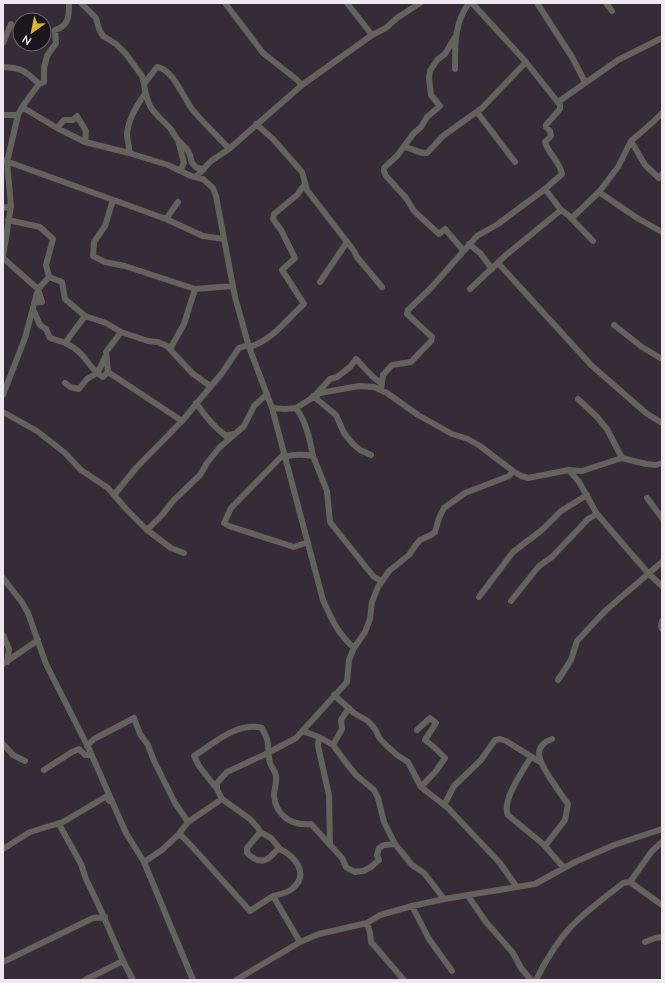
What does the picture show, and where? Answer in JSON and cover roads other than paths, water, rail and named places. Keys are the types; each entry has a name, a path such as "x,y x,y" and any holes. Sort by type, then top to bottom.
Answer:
{"street":[{"path":"38,289 3,258 11,206 5,161 18,115 24,103 39,84 44,82 44,68 47,56 56,43 55,30 62,28 66,24 69,3"},
{"path":"81,3 96,18 103,36 116,44 126,54 142,76 151,110 170,129 190,153 191,162 193,165 197,168 204,169"},
{"path":"225,3 263,53 302,85"},
{"path":"347,3 372,35"},
{"path":"196,177 211,161 229,148 302,85 420,3"},
{"path":"381,387 383,375 392,365 411,362 431,341 432,337 407,314 408,310 430,289 477,236 498,224 562,174 545,142 551,136 546,125 560,109 558,102 526,62 470,3 461,15 455,37 446,54 434,64 429,78 431,95 440,106 427,117 398,156 384,168 386,176 406,198 414,211 438,234 445,229 464,250"},
{"path":"537,3 572,57 585,82"},
{"path":"606,3 612,12"},
{"path":"3,43 4,36 11,24"},
{"path":"455,37 455,69"},
{"path":"558,102 618,60 660,39"},
{"path":"404,146 421,153 427,153 443,136 477,112 526,62"},
{"path":"3,67 20,69 26,72 39,84"},
{"path":"144,84 157,67 162,68 171,75 192,109 229,148"},
{"path":"129,153 127,134 129,125 136,106 146,94"},
{"path":"22,108 85,142 168,165 203,179 215,192 233,286 249,346 272,408 323,600 336,627 344,639 354,648"},
{"path":"477,112 515,162"},
{"path":"572,218 599,192 618,167 631,141 662,112"},
{"path":"3,115 18,115"},
{"path":"57,128 64,120 73,120 76,116 86,131 85,142"},
{"path":"256,124 302,172 307,190 382,287"},
{"path":"178,140 184,163 180,171"},
{"path":"631,141 645,164 661,177"},
{"path":"5,161 166,218 203,236 224,239"},
{"path":"114,495 136,468 182,421 222,373 239,348 257,345 270,337 304,304 282,270 295,258 281,230 273,219 274,214 298,195 305,184"},
{"path":"545,188 561,210 572,218 593,241"},
{"path":"599,192 641,222 662,232"},
{"path":"113,200 105,226 94,242 93,256 105,262 125,266 195,289 233,286"},
{"path":"166,218 178,202"},
{"path":"3,208 11,206"},
{"path":"470,289 506,255 561,210"},
{"path":"8,220 40,227 53,239 46,265 49,278"},
{"path":"320,282 347,242"},
{"path":"469,244 480,253 492,269"},
{"path":"498,263 591,365 646,413 662,423"},
{"path":"49,278 62,282 65,299 85,316 106,323 121,332 148,341 158,342 167,346 192,373 210,386"},
{"path":"3,395 25,338 38,289 49,278"},
{"path":"170,349 184,324 195,289"},
{"path":"34,306 40,326 46,328 50,338 65,343 79,351 97,373 104,377 108,372 106,355"},
{"path":"65,343 85,316"},
{"path":"614,325 642,347 662,359"},
{"path":"65,383 70,387 79,389 87,379 97,373 102,366 106,352 121,332"},
{"path":"272,408 296,408 315,395 330,379 337,377 350,368 356,359 381,387 418,415 452,434 468,439 480,446 521,476 528,478 569,470 582,471 622,458 646,464 656,465 662,463"},
{"path":"108,372 182,421"},
{"path":"373,377 383,375"},
{"path":"315,395 364,386 381,387"},
{"path":"147,530 163,514 173,501 200,475 218,448 244,426 254,406 267,394"},
{"path":"315,395 336,415 344,433 353,444 360,450 371,455"},
{"path":"578,399 607,429 622,458"},
{"path":"196,403 206,417 226,436 235,434"},
{"path":"296,408 309,438 313,456 327,491 330,522 373,576 381,582"},
{"path":"3,412 37,431 64,453 81,470 108,488 147,530 171,548 184,553"},
{"path":"308,542 294,547 229,526 224,523 231,508 284,456 301,454 313,456"},
{"path":"569,470 579,482 597,514 662,586"},
{"path":"216,789 217,783 227,772 268,754 296,738 347,682 349,660 354,648 365,632 370,619 372,602 381,582 389,571 409,555 420,540 431,536 435,532 444,508 464,493 509,476 513,471"},
{"path":"479,597 513,552 542,530 561,511 587,495"},
{"path":"647,498 662,518"},
{"path":"511,601 539,566 552,557 588,519 597,514"},
{"path":"558,680 571,660 577,641 605,611 648,572 662,562"},
{"path":"3,578 24,605 46,664 87,746 126,833"},
{"path":"662,621 662,629"},
{"path":"3,635 9,649 5,663"},
{"path":"5,663 38,640"},
{"path":"334,695 349,708 368,721 375,729 380,739 397,755 408,762 421,787 444,805 500,863 516,886"},
{"path":"333,745 342,729 341,720 349,708"},
{"path":"87,746 94,740 134,718 140,734 148,745 154,761 175,803 188,822"},
{"path":"417,730 430,718 436,723 425,740 434,746 445,758 436,771 421,787"},
{"path":"178,835 182,836 250,911 273,896 284,893 294,887 300,876 298,864 280,849 271,838 260,832 250,819 222,799 194,756 235,730 254,726 262,728 267,738 270,763 276,773 277,780 274,789 274,797 281,814 293,823 302,825 311,824 342,858 346,867 355,872 363,871 371,867 379,860 377,855 378,848 384,845 395,844"},
{"path":"303,731 319,737 333,745 356,775 374,790 378,798 384,822 395,844 412,865 424,873 444,899"},
{"path":"319,737 318,746 329,795 330,845"},
{"path":"444,805 454,786 481,760 495,740 500,739 506,741 540,762 568,804 565,820 545,846"},
{"path":"540,762 539,753 542,746 545,742 552,739"},
{"path":"3,744 13,755 25,761"},
{"path":"44,770 79,749 85,755 91,755"},
{"path":"531,757 513,788 506,811 508,815 545,846 564,868"},
{"path":"3,849 30,832 67,820 107,796 126,833 144,862 193,980"},
{"path":"144,862 162,850 178,835 188,822 222,799"},
{"path":"58,824 81,864 86,879 133,980"},
{"path":"240,979 300,942 319,934 367,923 380,915 412,906 516,886 535,884 564,868 614,845 662,829"},
{"path":"260,832 247,848 247,854 260,861 266,860 276,850 280,849"},
{"path":"630,882 652,851 662,842"},
{"path":"536,980 548,957 569,929 588,911 623,883 630,882 662,905"},
{"path":"273,896 300,942"},
{"path":"468,896 486,922 513,953 521,968 531,980"},
{"path":"96,917 99,906"},
{"path":"412,906 428,939 452,971"},
{"path":"3,962 96,917 105,917"},
{"path":"367,923 371,942 404,980"},
{"path":"645,942 662,937"},
{"path":"85,980 123,961"}]}
